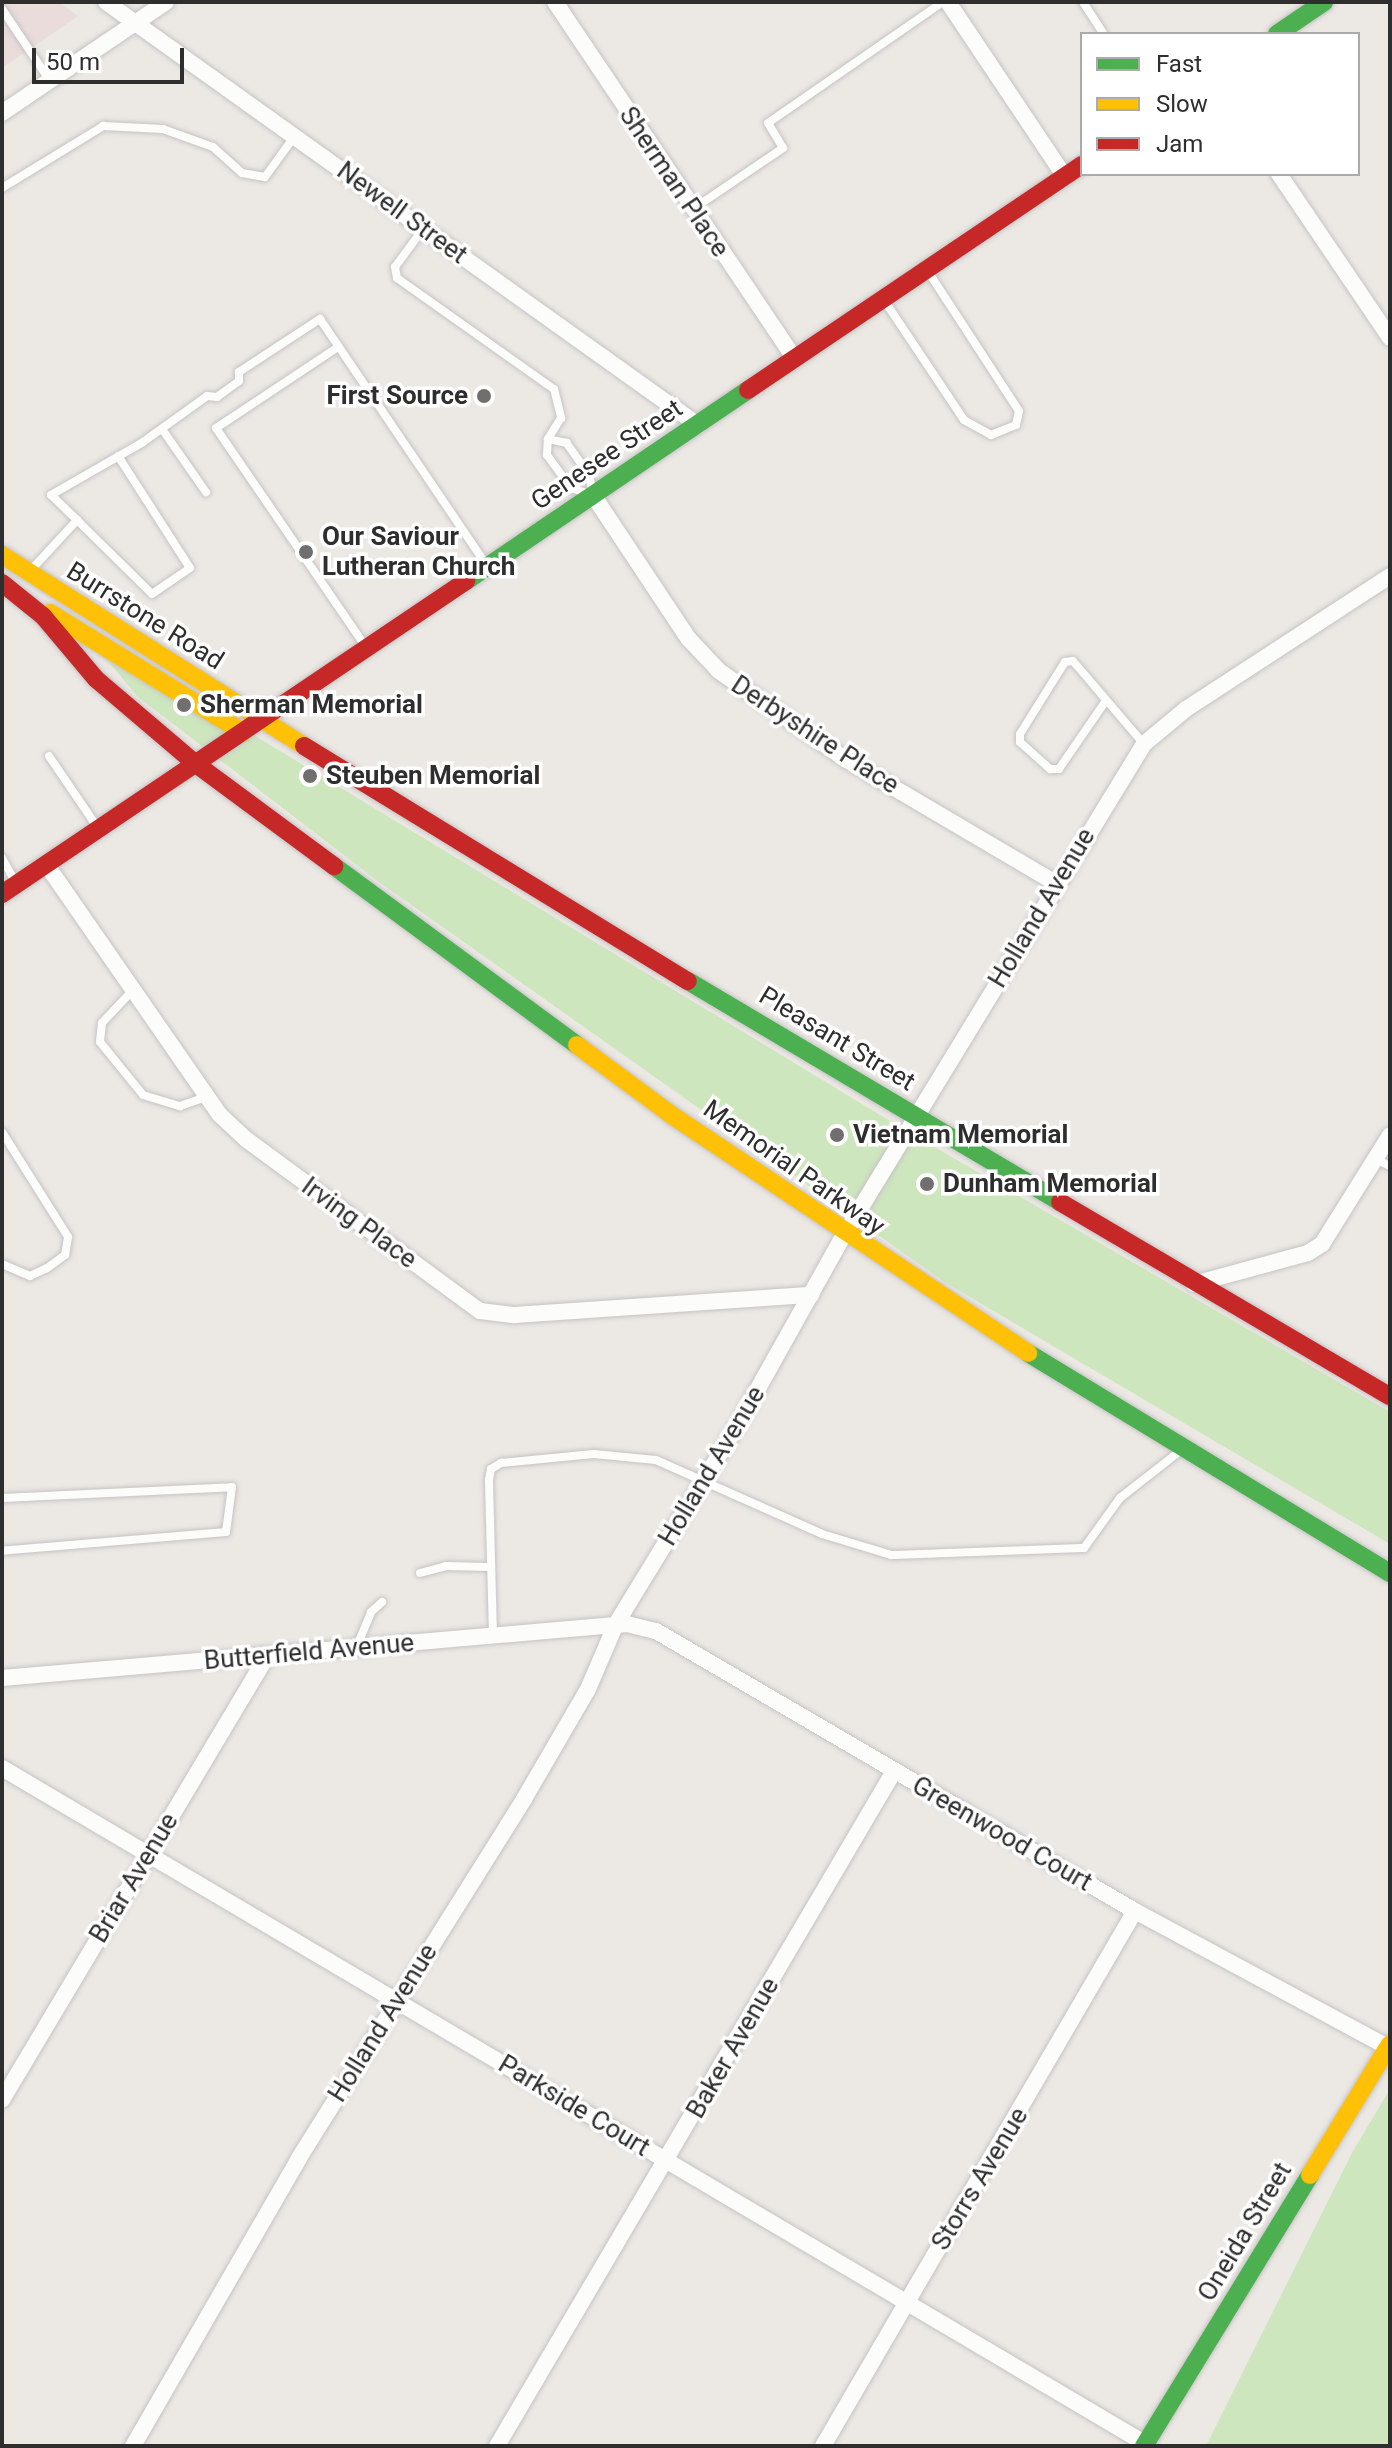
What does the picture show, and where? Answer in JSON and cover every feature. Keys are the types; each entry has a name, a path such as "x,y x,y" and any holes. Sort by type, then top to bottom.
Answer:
{"street":[{"name":"Newell Street","path":"106,2 698,425"},
{"path":"2,113 166,2"},
{"name":"Sherman Place","path":"555,2 795,359"},
{"path":"945,2 1065,177"},
{"path":"1279,32 1297,9 1324,2"},
{"name":"Genesee Street","path":"9,889 1080,166"},
{"path":"1280,176 1390,338"},
{"name":"Derbyshire Place","path":"593,495 688,638 719,671 845,759 1057,884"},
{"name":"Burrstone Road","path":"2,555 261,720"},
{"name":"Holland Avenue","path":"133,2446 397,1999 556,1744 588,1689 616,1624 703,1482 844,1235 1144,744 1186,709 1390,576"},
{"path":"6,586 243,732"},
{"name":"Burrstone Road","path":"6,586 43,616 96,679 196,764"},
{"name":"Pleasant Street","path":"261,720 1194,1284 1390,1396"},
{"name":"Memorial Parkway","path":"196,764 673,1116 844,1235 1181,1450 1390,1573"},
{"name":"Irving Place","path":"46,864 206,1097 247,1140 480,1311 515,1315 811,1295"},
{"path":"1194,1284 1308,1253 1322,1244 1383,1162 1390,1135"},
{"name":"Butterfield Avenue","path":"2,1678 616,1624"},
{"name":"Greenwood Court","path":"616,1624 656,1631 893,1773 1135,1911 1389,2047"},
{"name":"Briar Avenue","path":"2,2100 267,1656"},
{"name":"Parkside Court","path":"2,1768 151,1853 1145,2445"},
{"name":"Baker Avenue","path":"497,2446 667,2162 893,1773"},
{"name":"Storrs Avenue","path":"823,2446 1135,1911"},
{"name":"Oneida Street","path":"1145,2445 1389,2047"}],"lane":[{"path":"693,209 783,148 768,123 945,2"},
{"path":"1083,2 1103,32"},
{"path":"2,9 50,81"},
{"path":"2,188 103,126 163,129 213,147 242,173 265,177 294,136"},
{"path":"423,229 395,267 397,278 554,389 561,418 548,439 547,455 571,488 593,495 589,475 567,443 548,439"},
{"path":"884,299 964,420 991,435 1016,425 1019,411 927,270"},
{"path":"118,456 190,568 152,594 51,495 162,429 207,396 217,397 239,381 239,372 320,319 488,566"},
{"path":"338,347 216,428 367,648"},
{"path":"162,429 206,492"},
{"path":"29,572 77,520"},
{"path":"1105,702 1059,769 1050,769 1020,742 1020,734 1065,662 1081,666 1105,702 1144,744"},
{"path":"49,756 98,829"},
{"path":"2,858 9,889"},
{"path":"132,991 102,1023 100,1042 143,1095 180,1106 206,1097"},
{"path":"2,1132 68,1237 65,1255 30,1276 2,1264"},
{"path":"493,1635 489,1480 491,1469 501,1463 594,1454 639,1456 822,1534 891,1555 1084,1548 1120,1498 1181,1450"},
{"path":"2,1498 232,1487 226,1532 2,1551"},
{"path":"420,1573 446,1566 489,1567"},
{"path":"356,1648 371,1612 382,1602"}],"shaded area":[{"path":"2,2 59,2 78,16 2,68"}],"green space":[{"path":"84,632 885,1118 1390,1412 1390,1544 946,1283 379,882 138,697"},
{"path":"1390,2089 1390,2446 1206,2446 1353,2151"}],"traffic: fast":[{"path":"1280,32 1324,2"},
{"path":"466,581 748,390"},
{"path":"334,866 577,1045"},
{"path":"688,981 1060,1202"},
{"path":"1028,1353 1390,1573"},
{"path":"1144,2446 1310,2175"}],"traffic: slow":[{"path":"2,555 304,746"},
{"path":"50,613 243,732"},
{"path":"577,1045 673,1116 1028,1353"},
{"path":"1310,2175 1390,2044"}],"traffic: jam":[{"path":"748,390 1080,166"},
{"path":"2,894 466,581"},
{"path":"2,583 43,616 96,679 196,764 334,866"},
{"path":"304,746 688,981"},
{"path":"1060,1202 1390,1396"}],"place":[{"name":"First Source","path":"484,396"},
{"name":"Our Saviour Lutheran Church","path":"306,552"},
{"name":"Sherman Memorial","path":"184,705"},
{"name":"Steuben Memorial","path":"310,776"},
{"name":"Vietnam Memorial","path":"837,1135"},
{"name":"Dunham Memorial","path":"927,1184"}]}
